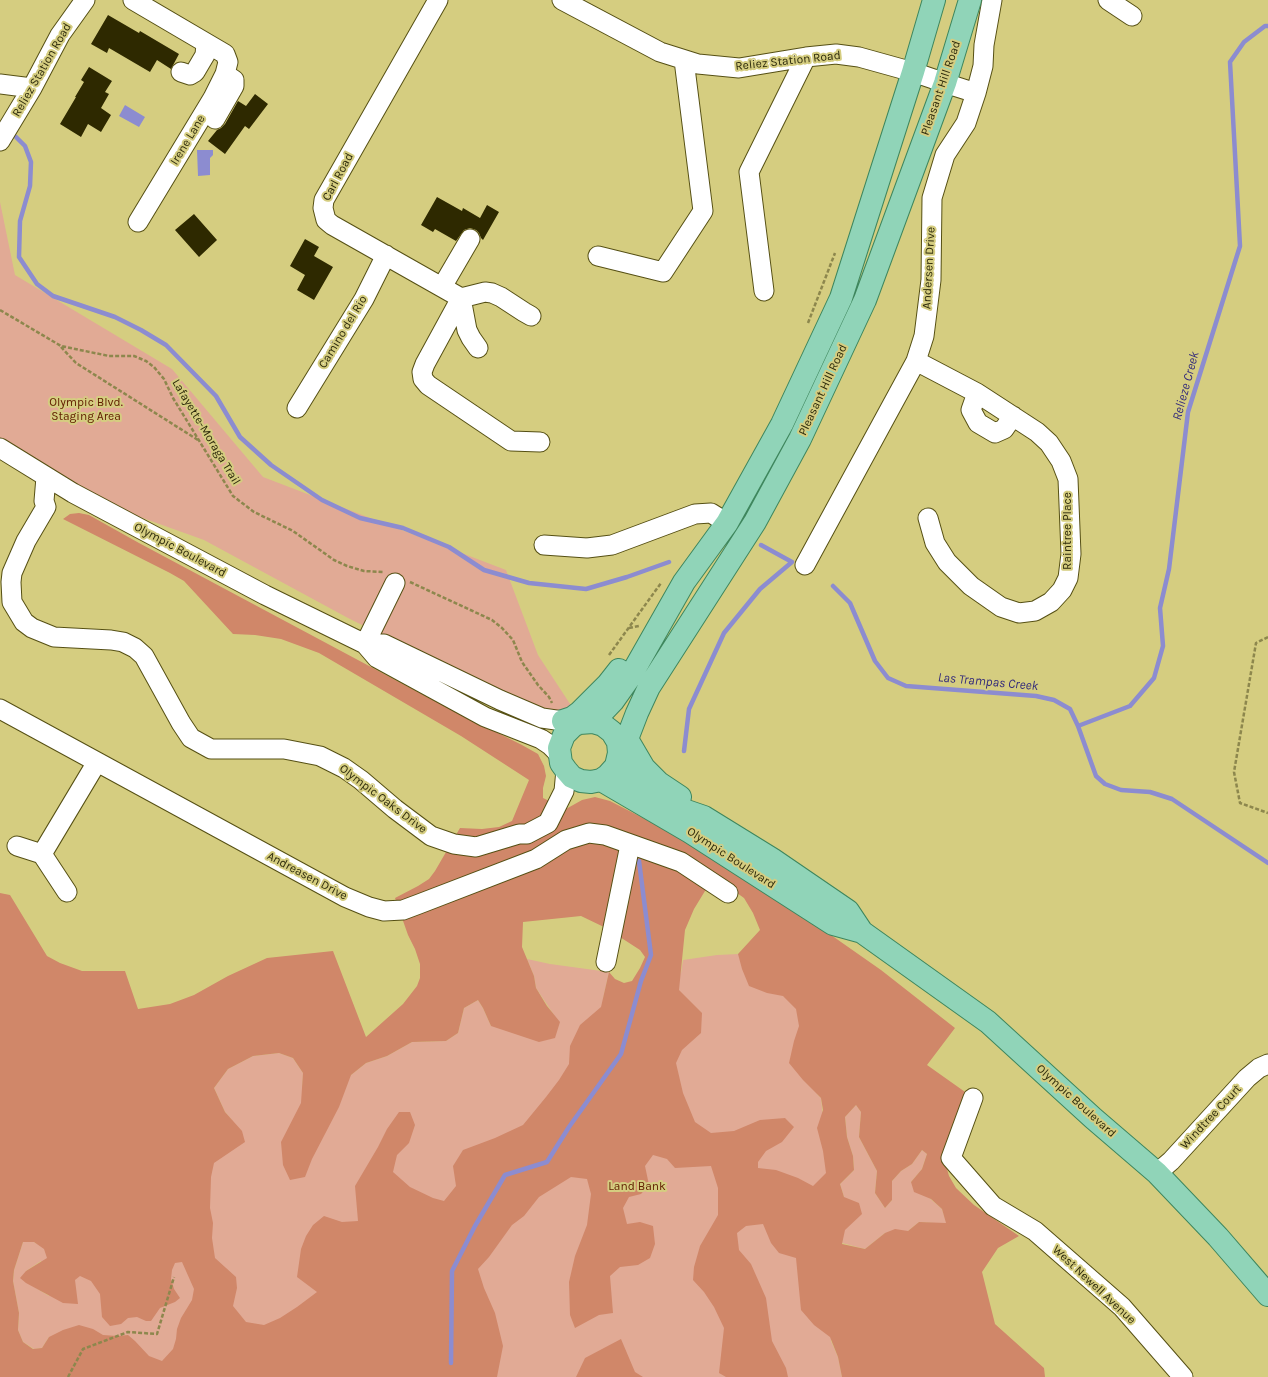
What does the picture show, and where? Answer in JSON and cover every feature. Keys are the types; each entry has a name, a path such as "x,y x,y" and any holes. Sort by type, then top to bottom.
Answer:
{"main road":[{"name":"Pleasant Hill Road","path":"572,718 613,701 630,677 675,579 726,523 782,424 841,298 913,72 934,0"},
{"name":"Pleasant Hill Road","path":"621,751 649,687 755,522 800,440 865,300 945,83 970,0"},
{"path":"621,751 612,772 574,775 561,741 564,735 573,726 572,718 608,684 675,579"},
{"name":"Olympic Boulevard","path":"572,718 604,725 612,732 621,751 644,768 659,783 689,804 704,817 848,911 862,932"},
{"name":"Olympic Boulevard","path":"574,775 697,836 833,924 862,932 988,1022 1093,1118 1157,1173 1218,1237 1268,1295"}],"street":[{"name":"Reliez Station Road","path":"0,141 32,88 60,35 85,0"},
{"path":"133,0 206,43 205,55 195,72 190,75 181,72"},
{"name":"Carl Road","path":"438,0 324,200 323,208 326,220 332,225 461,298"},
{"name":"Reliez Station Road","path":"562,0 660,52 698,64 739,68 806,57 836,54 859,57 913,72 976,93"},
{"name":"Andersen Drive","path":"805,564 916,361 924,336 931,280 932,198 945,155 966,123 976,93 983,66 984,45 992,0"},
{"path":"1108,0 1132,16"},
{"name":"Irene Lane","path":"138,222 193,132 225,74 228,62 225,54 206,43"},
{"path":"764,291 749,172 806,57"},
{"path":"598,256 663,272 703,211 684,60"},
{"path":"211,125 234,86 234,80 225,74"},
{"path":"0,84 32,88"},
{"path":"442,287 470,239"},
{"name":"Camino del Rio","path":"298,408 364,299 386,255"},
{"path":"531,316 492,293 485,292 461,298 422,372 423,379 428,385 511,441 540,442"},
{"path":"461,298 467,330 478,348"},
{"name":"Raintree Place","path":"916,361 977,393 1037,432 1050,443 1061,461 1068,480 1071,554 1068,578 1062,590 1051,602 1035,610 1019,612 1000,607 970,586 947,562 935,544 928,518"},
{"path":"977,393 971,410 978,423 995,433 1004,429 1013,416"},
{"name":"Olympic Boulevard","path":"0,448 73,493 265,595 365,644 378,658 492,721 541,739 550,745 574,775"},
{"path":"46,477 44,500 46,507 53,506 73,493"},
{"name":"Olympic Oaks Drive","path":"46,507 26,541 12,573 12,602 24,622 32,628 54,638 111,640 123,642 135,648 144,656 181,723 191,738 211,749 284,748 320,756 344,768 361,780 395,809 431,836 454,844 476,847 519,834 527,834 548,823 551,813 574,775"},
{"path":"544,545 587,548 612,545 695,514 712,513 726,523"},
{"path":"365,644 395,578"},
{"name":"Olympic Boulevard","path":"365,644 384,644 542,718 572,718"},
{"name":"Andreasen Drive","path":"0,709 345,897 369,907 384,911 403,910 419,904 536,858 566,840 589,833 604,835 681,862 728,893"},
{"path":"42,854 97,762"},
{"path":"606,962 630,845"},
{"path":"17,846 42,854 67,892"},
{"name":"Windtree Court","path":"1157,1173 1171,1161 1247,1078 1259,1068 1268,1064"},
{"name":"West Newell Avenue","path":"973,1098 952,1158 992,1206 1035,1230 1122,1307 1183,1377"}],"path":[{"path":"805,330 837,248"},
{"name":"Lafayette-Moraga Trail","path":"0,310 61,346 109,356 134,356 146,361 154,367 164,379 173,398 233,496 254,512 293,532 334,560 346,566 395,578 492,620 513,640 522,662 538,684 549,697 572,718"},
{"path":"61,346 76,363 200,441"},
{"path":"628,628 675,579"},
{"path":"1268,638 1256,643 1234,772 1240,803 1268,812"},
{"path":"68,1377 83,1349 128,1332 157,1334 174,1278"}],"green space":[{"name":"Olympic Blvd. Staging Area","path":"0,202 15,275 172,369 263,477 506,570 538,655 574,710 565,713 545,711 511,699 348,618 204,540 73,493 0,448"},
{"path":"79,513 89,515 444,706 538,754 544,766 546,776 543,788 543,798 566,809 582,800 595,797 610,801 680,837 821,928 881,970 955,1028 927,1065 975,1099 945,1162 949,1176 956,1188 974,1205 1019,1236 998,1248 982,1272 995,1324 1044,1368 1045,1377 842,1377 838,1357 830,1337 814,1325 801,1310 796,1258 779,1253 771,1243 763,1224 746,1226 737,1233 739,1250 751,1264 766,1298 772,1341 786,1368 788,1377 726,1377 719,1373 724,1328 714,1307 704,1292 693,1280 694,1267 700,1246 718,1215 718,1188 711,1166 675,1168 667,1159 653,1155 645,1166 649,1185 641,1194 629,1197 623,1208 627,1224 640,1222 653,1226 655,1244 650,1258 638,1265 620,1267 610,1276 613,1313 599,1315 575,1328 570,1315 569,1282 575,1256 587,1225 591,1194 587,1179 571,1177 539,1197 524,1216 512,1225 489,1257 478,1269 484,1288 495,1313 503,1346 497,1377 0,1377 0,893 10,895 47,956 60,963 82,971 125,971 138,1009 170,1004 194,995 228,976 267,958 333,951 366,1037 403,1004 417,986 420,978 420,964 395,898 429,879 460,828 482,829 499,827 512,821 529,780 461,736 319,653 281,639 255,635 233,634 184,581 63,519 70,514","holes":["716,878 744,898 753,913 760,930 738,954 749,986 767,993 783,996 796,1009 799,1026 789,1063 821,1098 823,1110 817,1128 823,1151 826,1173 813,1186 798,1178 776,1170 758,1168 758,1162 766,1151 782,1142 794,1127 785,1118 760,1120 734,1131 711,1133 695,1122 683,1093 676,1063 682,1050 701,1033 702,1013 679,990 685,930 694,909 705,891","581,916 606,928 640,950 645,957 632,981 624,983 615,979 609,972 601,1007 580,1025 570,1046 569,1064 559,1080 523,1125 495,1138 463,1150 453,1166 456,1186 444,1201 433,1198 410,1187 393,1172 397,1155 409,1143 415,1125 410,1112 399,1112 387,1129 355,1186 358,1221 342,1222 324,1216 313,1225 306,1236 301,1249 297,1277 317,1292 280,1318 264,1325 246,1322 233,1306 237,1288 236,1277 215,1258 212,1238 213,1223 210,1208 211,1177 214,1163 245,1142 242,1131 225,1112 214,1088 228,1069 253,1056 279,1053 293,1058 303,1073 301,1103 281,1142 283,1165 290,1180 305,1177 312,1159 339,1107 351,1075 366,1063 387,1056 412,1042 446,1041 458,1033 464,1008 478,1000 491,1026 539,1042 555,1038 560,1022 547,1006 536,988 534,976 522,947 523,922","856,1105 861,1112 859,1137 877,1171 875,1193 885,1208 892,1200 892,1181 901,1171 912,1164 922,1150 927,1154 922,1169 911,1182 914,1192 931,1199 942,1209 946,1223 919,1222 908,1231 895,1229 885,1233 865,1249 842,1244 845,1230 862,1214 859,1203 844,1197 840,1184 854,1170 853,1156 847,1137 845,1117","23,1242 34,1242 44,1249 47,1258 26,1271 20,1278 26,1283 63,1303 78,1304 75,1280 80,1276 91,1281 100,1294 102,1317 110,1326 121,1324 128,1318 137,1317 146,1321 151,1321 160,1308 175,1302 180,1298 174,1289 171,1279 172,1270 175,1263 182,1262 194,1289 192,1300 181,1318 177,1329 173,1349 162,1361 149,1356 128,1335 103,1335 93,1329 79,1325 63,1330 49,1337 42,1348 33,1349 23,1342 18,1330 19,1313 13,1281 14,1270"]},
{"name":"Land Bank","path":"748,951 807,1020 817,1094 821,1098 831,1191 831,1341 838,1357 842,1377 69,1377 49,1337 42,1348 34,1349 23,1342 18,1330 19,1313 13,1281 14,1270 23,1242 34,1242 37,1244 232,1120 225,1112 214,1088 228,1069 253,1056 279,1053 293,1058 303,1073 302,1097 351,1075 366,1063 387,1056 412,1042 446,1041 458,1033 464,1008 478,1000 491,1026 554,1015 536,988 534,976 527,959 550,964 609,972 603,999 681,973 683,960 717,955 739,954","holes":["41,1261 49,1296 36,1288 26,1271"]},
{"path":"856,1105 861,1112 859,1137 877,1171 875,1193 885,1208 892,1200 892,1181 901,1171 912,1164 922,1150 927,1154 922,1169 911,1182 942,1209 947,1224 919,1222 908,1231 885,1233 865,1249 842,1243 844,1230 844,1197 840,1184 854,1170 853,1156 847,1137 845,1117"},
{"path":"621,1339 635,1372 643,1377 576,1377 585,1358"}],"water":[{"path":"125,105 145,117 139,127 119,116"},
{"path":"197,150 213,150 213,155 210,158 210,175 198,176"}],"building":[{"path":"108,15 139,33 140,31 179,54 171,69 157,60 150,72 109,48 107,53 91,44"},
{"path":"89,67 112,81 105,92 109,94 101,108 111,115 101,132 88,124 81,137 60,124 84,82 81,80"},
{"path":"255,94 268,104 249,129 245,126 225,154 208,141 217,130 225,124 238,101 246,106"},
{"path":"437,197 462,211 463,208 480,218 487,205 499,212 483,240 476,230 470,228 464,230 456,241 435,229 433,232 421,225"},
{"path":"194,214 217,240 199,257 175,230"},
{"path":"305,239 319,247 314,256 333,267 314,300 297,290 305,275 290,266"}],"waterway":[{"name":"Relieze Creek","path":"1078,726 1130,706 1154,678 1163,646 1160,608 1169,569 1188,412 1240,246 1230,62 1244,42 1265,26 1268,26"},
{"name":"Las Trampas Creek","path":"16,137 25,146 31,162 30,186 20,221 19,257 37,284 53,296 115,317 166,345 216,396 240,437 271,465 322,500 360,518 403,528 449,547 484,570 529,583 586,589 627,577 669,562"},
{"path":"684,751 689,709 724,633 760,589 792,562 761,545"},
{"name":"Las Trampas Creek","path":"833,586 850,603 875,661 888,678 906,686 1036,696 1054,700 1070,709 1078,726 1096,776 1105,784 1121,790 1150,792 1172,799 1268,863"},
{"path":"451,1363 452,1271 475,1226 505,1175 547,1162 569,1127 621,1054 641,981 651,955 639,861"}]}
